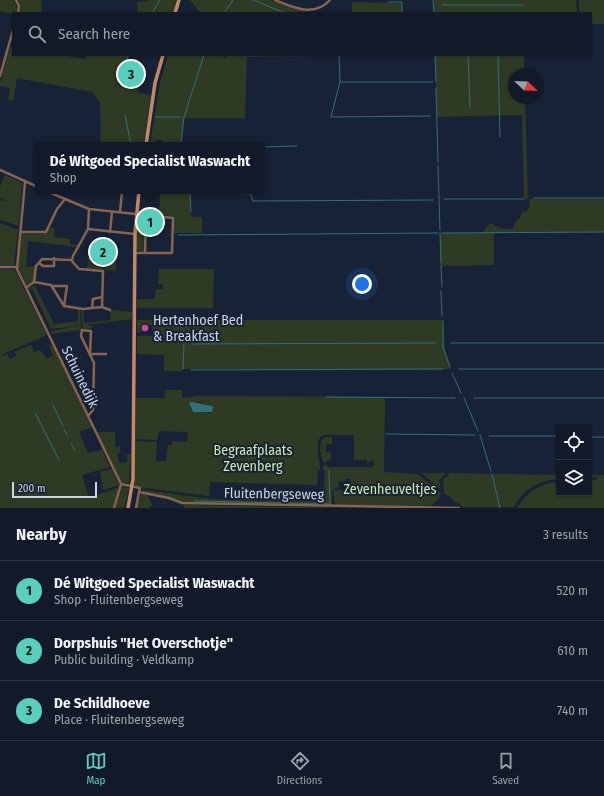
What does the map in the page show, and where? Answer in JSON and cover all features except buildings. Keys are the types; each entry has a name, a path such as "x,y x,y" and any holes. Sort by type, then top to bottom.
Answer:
{"street":[{"path":"16,0 19,6 18,12"},
{"path":"175,12 179,0"},
{"path":"275,0 300,9 310,10 320,8 330,0"},
{"path":"0,76 12,34"},
{"path":"146,142 155,83 163,56"},
{"path":"0,170 35,187"},
{"name":"Schuinedijk","path":"25,182 17,267 121,484"},
{"path":"53,194 89,209 173,218 172,253 135,253"},
{"path":"120,212 122,194"},
{"path":"128,508 132,487 135,234 139,194"},
{"path":"20,232 46,232 57,210 65,199"},
{"path":"89,209 88,229 72,260 74,266 79,269 103,271 102,307"},
{"path":"110,232 112,212"},
{"path":"145,253 146,215"},
{"path":"88,229 135,234"},
{"path":"34,282 36,268 44,258 72,260"},
{"path":"39,263 43,266 54,266 54,258"},
{"path":"0,267 17,267"},
{"path":"26,287 34,282 53,286 67,286 64,306"},
{"path":"53,286 64,306"},
{"path":"92,308 93,300 102,297"},
{"path":"64,306 83,309 102,307 110,310"},
{"path":"88,416 92,412 94,406 94,363 81,336 82,330 91,331 90,354"},
{"path":"90,354 106,354"},
{"path":"114,508 121,484 132,487"},
{"name":"Fluitenbergseweg","path":"132,487 140,488 139,492 169,498 184,503 458,508"},
{"path":"136,508 139,492"}],"green space":[{"path":"0,0 14,0 17,7 16,12 12,12 12,14 0,11"},
{"path":"18,0 41,0 42,12 20,12 21,6"},
{"path":"152,0 178,0 174,12 138,12 137,2"},
{"path":"190,0 270,0 307,12 199,12"},
{"path":"434,0 576,0 577,12 434,12"},
{"path":"579,0 604,0 604,24 592,24 592,12 579,12"},
{"path":"352,2 402,3 402,12 352,12"},
{"path":"10,47 12,48 12,56 66,56 86,59 85,56 129,56 118,78 118,85 126,86 140,80 138,93 151,95 144,142 101,142 100,103 92,92 17,78 13,101 8,100 10,88 0,86"},
{"path":"168,56 223,56 225,58 226,56 340,56 247,57 245,118 184,118 181,142 163,142 163,140 156,140 155,142 150,142 160,83"},
{"path":"435,56 524,56 524,68 508,68 508,104 525,104 528,199 524,199 522,115 437,117"},
{"path":"5,175 22,183 19,226 0,220 0,200 12,203 0,198 0,187"},
{"path":"160,194 190,194 191,217 202,217 202,233 174,233 174,217 159,215"},
{"path":"530,199 604,199 604,232 494,233 494,265 441,266 440,233 482,233 490,223 503,229 513,229 522,212 527,211 529,208"},
{"path":"139,215 145,216 143,252 136,250 137,217"},
{"path":"0,223 18,230 14,265 0,265"},
{"path":"51,227 55,228 54,237 70,239 70,244 79,245 77,247 28,241 26,267 36,265 33,281 27,285 18,267 20,236 23,234 44,234"},
{"path":"107,247 116,249 116,271 87,268 89,255 91,255 91,258 99,257 105,260"},
{"path":"0,269 15,270 47,335 1,355 7,354 10,359 16,356 15,351 31,345 34,352 40,350 47,359 53,355 49,346 53,345 92,427 79,432 88,453 102,450 110,467 82,475 89,498 117,488 113,508 0,508"},
{"path":"159,269 214,269 213,308 137,308 137,299 154,299 156,289 163,289 163,284 158,284"},
{"path":"38,284 35,286 54,324 78,321 78,309 80,309 81,330 51,334 51,331 79,326 51,329 32,289 30,290 29,288"},
{"path":"83,310 84,323 111,320 110,310 132,312 132,319 85,325 92,326 93,328 83,329 81,311"},
{"path":"137,320 443,320 445,349 451,369 183,369 182,371 164,371 164,355 137,354 137,336 159,336 159,330 152,329 152,325 143,325 142,332 137,332"},
{"path":"165,390 182,390 182,398 199,396 385,397 384,472 418,474 441,493 439,499 431,506 335,505 333,492 335,490 349,490 350,493 358,492 358,487 351,487 350,479 345,479 345,481 338,482 339,488 332,490 332,505 181,502 142,492 143,490 213,499 318,501 322,494 324,494 325,470 322,470 324,465 327,465 327,467 372,467 375,464 372,460 367,463 367,460 354,460 354,435 324,435 320,437 318,441 320,470 318,470 317,485 210,482 209,496 136,487 134,484 135,441 157,442 156,461 166,461 168,445 172,445 172,441 187,442 188,432 159,431 157,440 135,439 136,398 165,398","holes":["198,402 213,406 210,413 191,410 189,403"]},
{"path":"89,417 97,432 115,432 115,447 120,447 120,453 117,453 119,463 127,462 127,454 131,454 129,483 122,483"},
{"path":"325,437 332,437 332,444 326,444 326,452 331,452 331,460 323,462 320,450 321,441"},
{"path":"112,469 119,485 103,490 100,472"},
{"path":"421,473 446,473 439,480 441,490"},
{"path":"450,473 556,475 556,479 545,481 527,490 514,507 463,507 444,493 443,480"},
{"path":"592,475 604,475 604,508 517,508 525,497 535,489 552,483 556,482 556,496 592,496 592,480 597,480 597,477 592,478"},
{"path":"121,487 129,488 124,508 114,508"},
{"path":"141,494 147,495 153,506 150,506 150,508 136,508"},
{"path":"184,505 190,505 348,508 184,508"}],"shaded area":[{"path":"192,402 213,406 212,412 193,412 189,403"}],"waterway":[{"path":"153,12 160,0"},
{"path":"225,12 233,0"},
{"path":"253,0 283,12"},
{"path":"433,0 434,12"},
{"path":"388,2 402,2 402,12"},
{"path":"442,5 523,5"},
{"path":"118,76 128,56"},
{"path":"181,142 184,117 204,56"},
{"path":"339,56 340,82 331,117 430,116"},
{"path":"435,56 436,82"},
{"path":"468,56 470,107"},
{"path":"498,56 500,137"},
{"path":"340,82 433,82"},
{"path":"436,88 438,162"},
{"path":"125,115 130,142"},
{"path":"155,117 180,117"},
{"path":"265,147 297,146"},
{"path":"438,166 440,230"},
{"path":"190,194 191,212"},
{"path":"251,194 252,200 254,201 433,200"},
{"path":"534,198 604,198"},
{"path":"444,199 524,199"},
{"path":"442,233 604,232"},
{"path":"178,235 438,233"},
{"path":"440,233 441,263"},
{"path":"441,265 442,287"},
{"path":"441,291 442,316"},
{"path":"443,321 443,347 450,367"},
{"path":"192,344 435,343"},
{"path":"451,343 604,343"},
{"path":"183,369 184,344"},
{"path":"191,370 443,369"},
{"path":"459,369 604,369"},
{"path":"452,373 461,393"},
{"path":"326,397 455,398"},
{"path":"464,398 478,431"},
{"path":"474,398 604,398"},
{"path":"53,405 63,426"},
{"path":"35,413 59,460"},
{"path":"64,429 67,435"},
{"path":"386,434 475,435"},
{"path":"480,435 491,471"},
{"path":"489,436 556,436"},
{"path":"592,437 604,437"},
{"path":"71,444 75,450"},
{"path":"194,501 330,504 329,470"},
{"path":"492,474 500,508"}],"place":[{"name":"De Schildhoeve","path":"131,74"},
{"name":"Dé Witgoed Specialist Waswacht","path":"150,222"},
{"name":"Dorpshuis \"Het Overschotje\"","path":"103,252"},
{"name":"Hertenhoef Bed & Breakfast","path":"145,328"}],"park label":[{"name":"Begraafplaats Zevenberg","path":"253,458"},
{"name":"Zevenheuveltjes","path":"390,489"}]}
